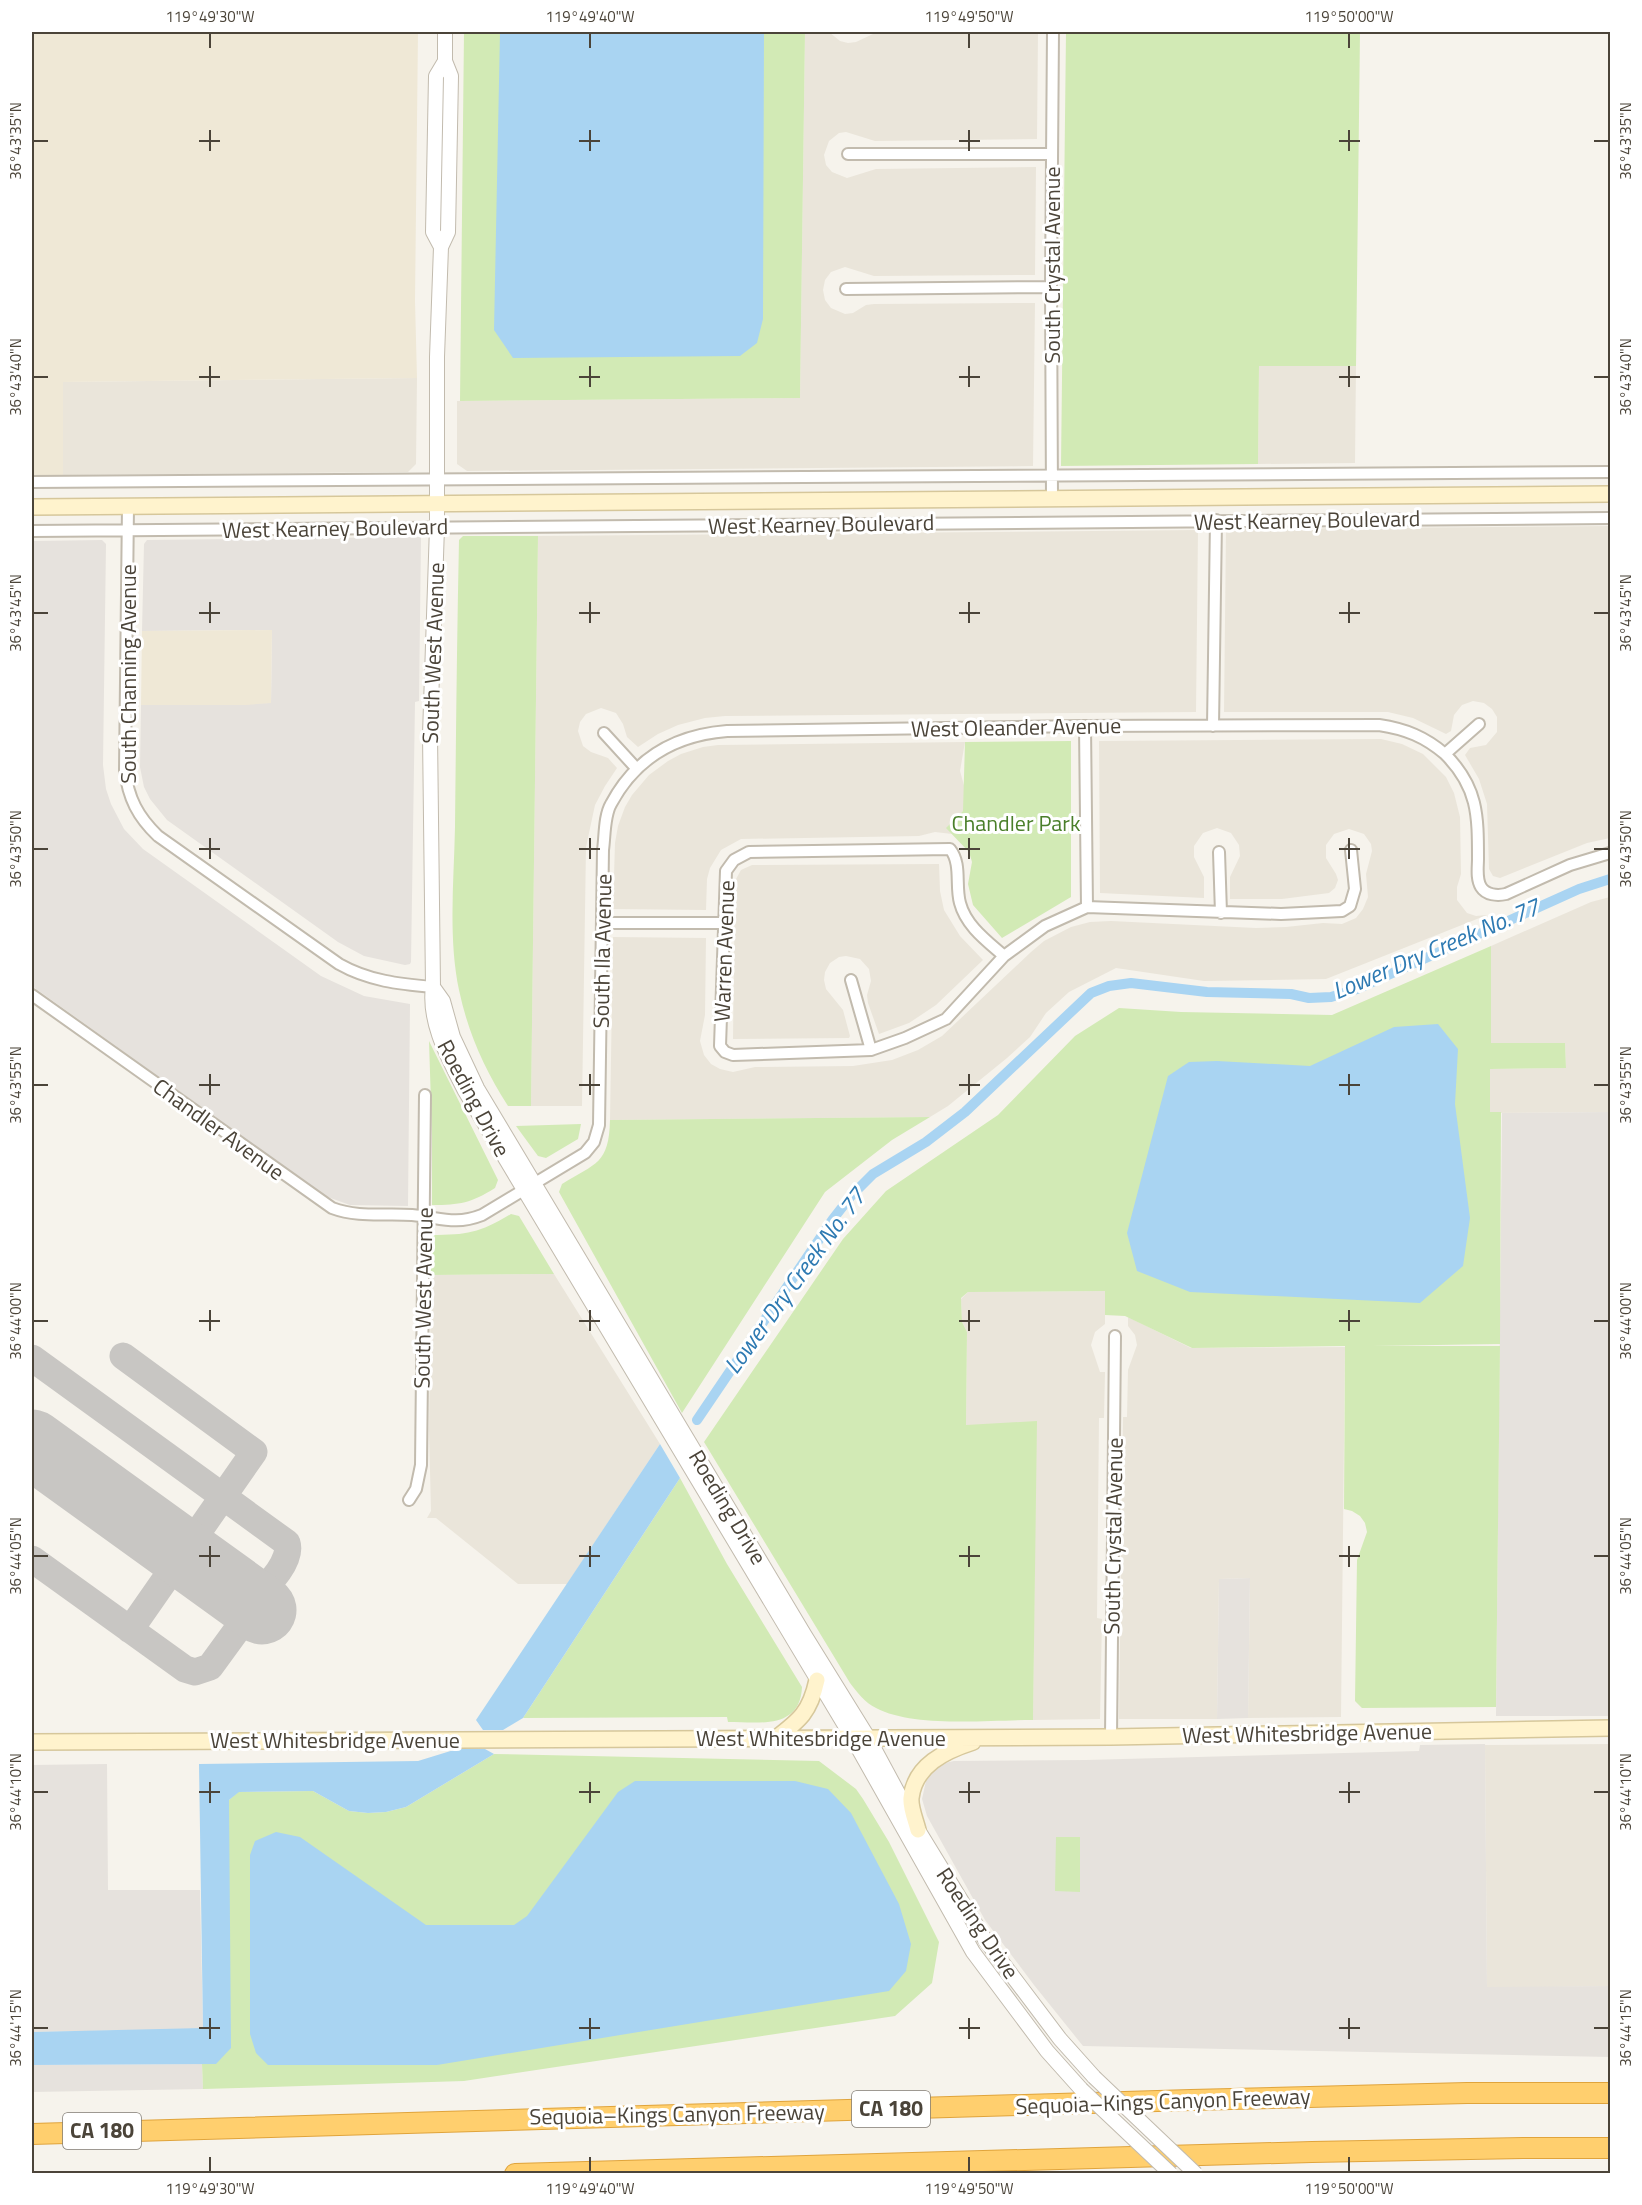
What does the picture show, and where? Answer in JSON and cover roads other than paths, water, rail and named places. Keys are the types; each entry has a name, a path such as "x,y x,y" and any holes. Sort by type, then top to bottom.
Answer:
{"highway":[{"name":"Sequoia–Kings Canyon Freeway","path":"32,2134 446,2120 1340,2096 1611,2093"},
{"path":"515,2174 1312,2152 1611,2148"}],"main road":[{"name":"West Kearney Boulevard","path":"32,507 1611,494"},
{"path":"775,1739 803,1716 812,1700 817,1680"},
{"name":"West Whitesbridge Avenue","path":"32,1742 466,1738 1111,1737 1611,1728"},
{"path":"918,1830 910,1800 916,1779 928,1764 945,1752 986,1738"}],"street":[{"name":"South West Avenue","path":"433,987 430,734 436,527 437,357 441,247 448,232 451,76 445,61 445,32"},
{"name":"South Crystal Avenue","path":"1052,498 1053,32"},
{"path":"848,154 1052,153"},
{"path":"846,289 1051,287"},
{"name":"West Kearney Boulevard","path":"32,482 1611,472"},
{"name":"South Channing Avenue","path":"128,506 125,770 131,800 139,815 158,836 339,964 353,972 387,983 433,987"},
{"name":"West Kearney Boulevard","path":"32,531 1611,518"},
{"path":"1213,726 1216,520"},
{"path":"1445,754 1479,724"},
{"name":"West Oleander Avenue","path":"636,768 679,740 710,732 1085,726 1379,725 1397,728 1423,738 1445,754 1464,776 1472,793 1478,824 1478,877 1481,888 1485,891 1498,896 1506,894 1570,866 1611,853"},
{"path":"1085,726 1087,907"},
{"path":"604,733 636,768"},
{"name":"South Ila Avenue","path":"594,1142 599,1125 603,850 610,806 636,768"},
{"name":"Warren Avenue","path":"871,1050 733,1055 725,1052 720,1046 726,871 734,860 749,852 950,849 956,857 957,888 963,911 976,931 1004,956"},
{"path":"851,980 871,1050 905,1038 945,1019 1004,956 1045,926 1087,907 1281,914 1342,911 1350,906 1355,889 1351,850"},
{"path":"1219,852 1221,913"},
{"path":"603,923 723,923"},
{"name":"Roeding Drive","path":"433,987 443,1000 453,1037 463,1061 529,1187 853,1739 973,1952 1047,2051 1081,2089 1171,2174"},
{"name":"Chandler Avenue","path":"32,995 323,1204 343,1213 413,1215 440,1221 471,1219 483,1215 569,1165 585,1153 594,1142"},
{"name":"South West Avenue","path":"409,1500 416,1489 421,1465 425,1095"},
{"name":"Roeding Drive","path":"529,1187 869,1739 918,1830 986,1941 1060,2039 1094,2077 1197,2174"},
{"name":"South Crystal Avenue","path":"1111,1737 1115,1336"}],"water":[{"path":"500,32 764,32 763,319 757,343 740,356 513,358 494,330"},
{"path":"1438,1024 1458,1049 1455,1104 1470,1218 1463,1266 1420,1303 1190,1292 1137,1271 1127,1233 1168,1076 1189,1062 1217,1061 1310,1066 1394,1027"},
{"path":"660,1444 680,1478 523,1718 503,1730 483,1730 476,1720"},
{"path":"457,1749 485,1749 494,1754 406,1807 386,1812 349,1811 313,1791 239,1792 229,1800 231,2048 216,2064 32,2065 32,2032 203,2028 199,1764 418,1761"},
{"path":"635,1781 795,1781 828,1789 851,1813 899,1904 911,1944 906,1971 889,1991 437,2065 268,2065 256,2053 250,2034 250,1855 255,1841 276,1832 300,1837 426,1925 514,1925 527,1916 618,1792"}],"waterway":[{"name":"Lower Dry Creek No. 77","path":"697,1420 833,1219 851,1196 873,1174 926,1142 965,1112 1091,993 1109,986 1131,983 1207,992 1291,994 1309,998 1331,997 1357,989 1579,889 1610,879"}],"park label":[{"name":"Chandler Park","path":"1016,823"}]}
